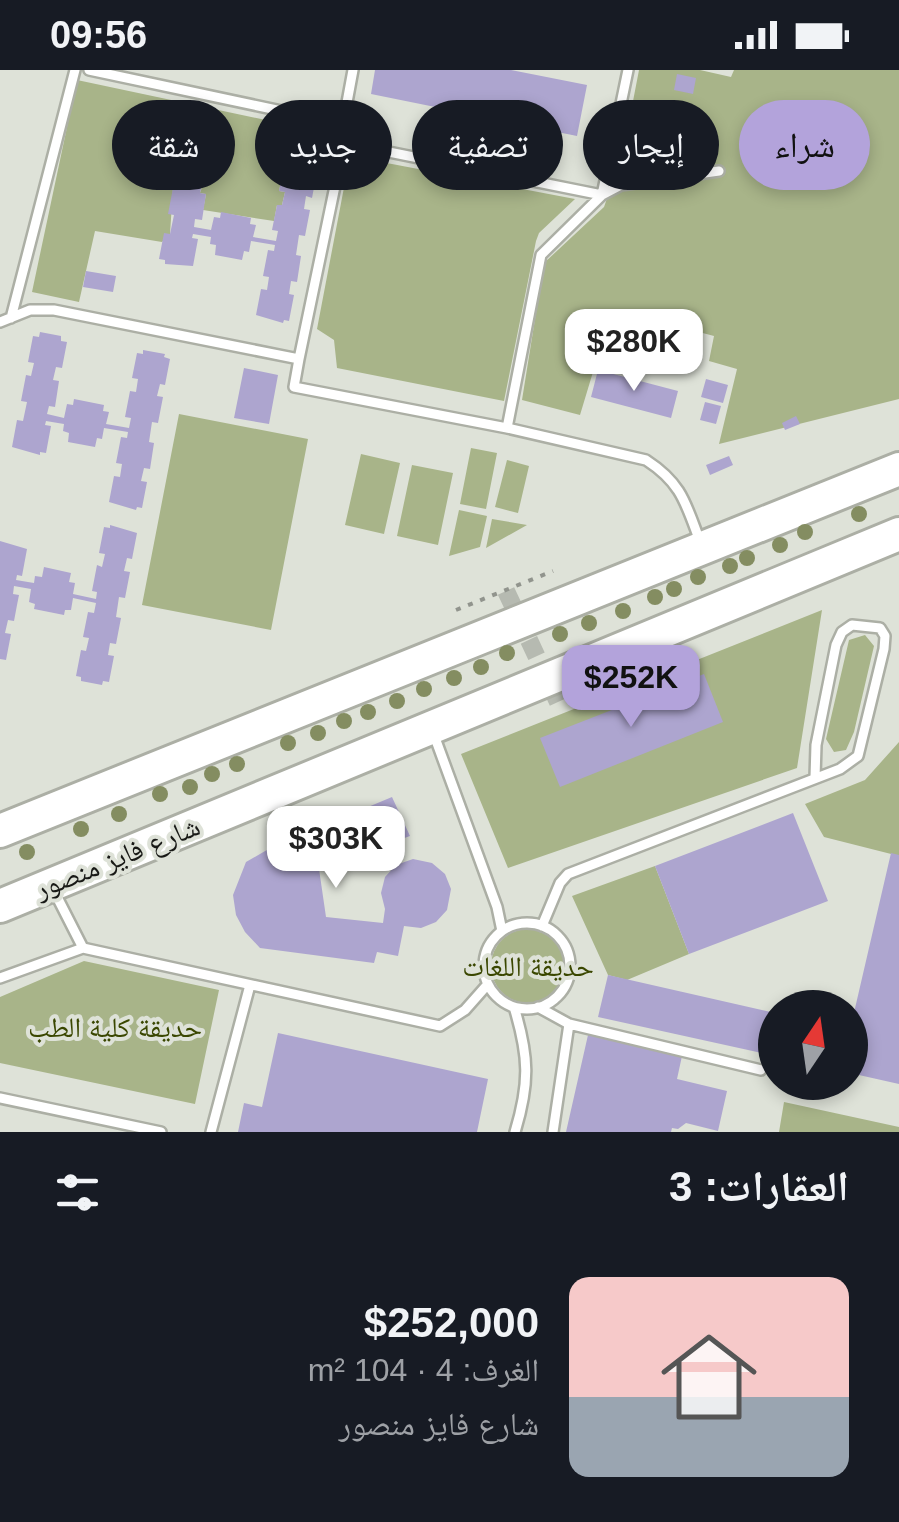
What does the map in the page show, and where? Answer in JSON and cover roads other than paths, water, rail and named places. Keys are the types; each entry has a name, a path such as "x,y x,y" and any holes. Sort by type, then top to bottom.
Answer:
{"highway":[{"path":"856,484 899,450"},
{"path":"0,830 899,469"},
{"name":"شارع فايز منصور","path":"0,906 897,535"}],"lane":[{"path":"11,318 75,70"},
{"path":"89,70 255,104"},
{"path":"348,100 354,70"},
{"path":"602,194 628,70"},
{"path":"392,153 602,194"},
{"path":"334,190 294,387 507,428 646,460 666,473 681,490 702,546"},
{"path":"507,428 541,255 610,190"},
{"path":"0,322 30,310 54,310 299,360"},
{"path":"542,926 560,883 568,874 840,769 858,756 884,649 880,628 852,625 842,632 836,646 816,745 816,778"},
{"path":"432,727 498,907 502,931"},
{"path":"51,885 83,948"},
{"path":"538,1007 561,993 570,968 563,942 542,926 528,923 502,931 485,955 488,984 494,994 514,1007 538,1007 569,1024 758,1069"},
{"path":"0,978 83,948 440,1026 466,1010 488,984"},
{"path":"211,1132 250,985"},
{"path":"514,1007 527,1047 525,1100 516,1132"},
{"path":"553,1132 569,1024"},
{"path":"0,1098 160,1132"}],"tunnel":[{"path":"506,591 558,702"}],"park label":[{"name":"حديقة اللغات","path":"528,966"},
{"name":"حديقة كلية الطب","path":"115,1027"}]}
